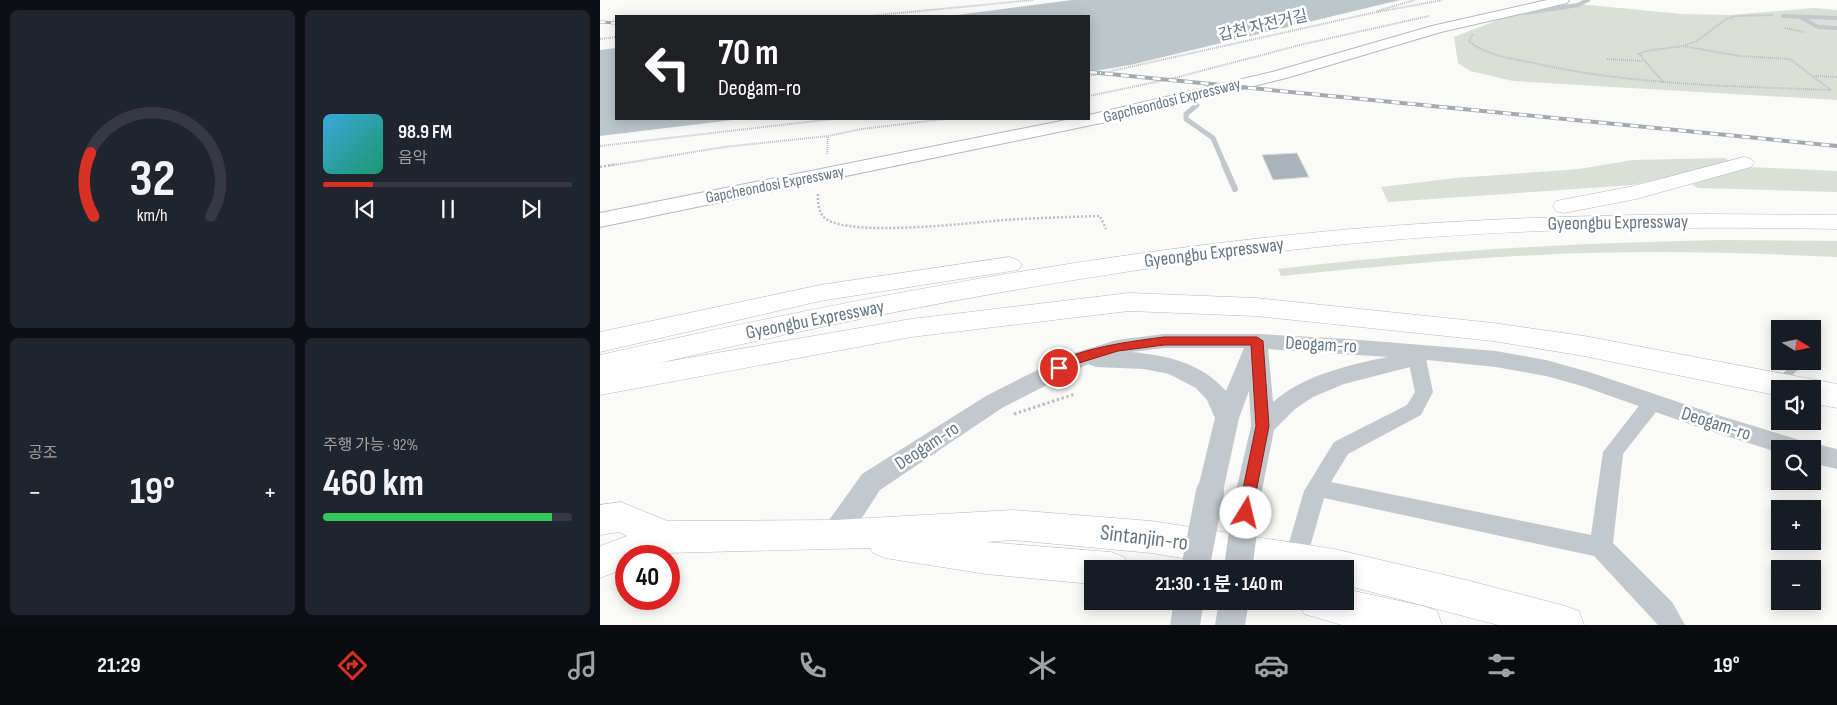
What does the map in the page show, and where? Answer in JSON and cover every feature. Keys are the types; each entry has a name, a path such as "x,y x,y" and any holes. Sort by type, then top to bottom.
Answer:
{"highway":[{"name":"Gapcheondosi Expressway","path":"600,220 1125,113 1282,75 1446,27 1563,0"},
{"path":"1338,43 1419,23 1529,7"},
{"name":"Gapcheondosi Expressway","path":"1090,108 1161,90"},
{"name":"Gapcheondosi Expressway","path":"600,209 845,162 1037,120"},
{"path":"1564,206 1636,192 1744,163"},
{"name":"Gyeongbu Expressway","path":"600,342 820,292 1179,240 1396,216 1564,206 1837,204"},
{"name":"Gyeongbu Expressway","path":"600,366 680,347 896,303 1032,279 1215,252 1367,236 1484,227 1614,222 1837,222"},
{"path":"600,384 910,328 1129,302 1256,308 1493,332 1584,346 1771,382"},
{"path":"1821,393 1837,396"}],"main road":[{"name":"Sintanjin-ro","path":"600,520 621,517 665,537"},
{"name":"Sintanjin-ro","path":"600,562 665,537 835,535 1014,525 1151,537 1296,560"},
{"name":"Sintanjin-ro","path":"835,535 986,558 1084,567"},
{"name":"Sintanjin-ro","path":"1354,571 1470,599 1564,625"},
{"path":"1354,609 1423,625"}],"street":[{"name":"Deogam-ro","path":"835,535 871,482 979,412 1075,360 1117,347 1164,341 1257,341 1444,353 1496,359 1546,368 1588,380 1652,403 1771,441"},
{"path":"1197,560 1227,418 1257,341"},
{"path":"1239,560 1248,495 1262,426 1257,341"},
{"path":"1262,426 1291,400 1327,381 1388,364 1444,353"},
{"path":"1075,360 1110,359 1169,365 1197,377 1216,394 1227,418"},
{"path":"1296,560 1317,488 1341,448 1414,410 1424,392 1417,359"},
{"path":"1601,547 1613,452 1652,403"},
{"path":"1821,455 1837,459"},
{"path":"1317,488 1601,547 1663,610 1672,625"},
{"path":"1185,625 1188,610"},
{"path":"1230,625 1232,610"}],"lane":[{"path":"1529,7 1540,8 1585,3 1588,0"},
{"path":"1783,16 1837,18"},
{"path":"1799,16 1818,27 1837,26"},
{"path":"1824,17 1837,26"},
{"path":"1197,106 1186,114 1186,120 1213,138 1236,189"}],"path":[{"path":"879,15 1033,0"},
{"path":"1401,0 1408,2"},
{"path":"1372,13 1414,0"},
{"name":"갑천 자전거길","path":"1090,76 1372,13 1443,0"},
{"path":"1090,96 1170,79 1304,44 1431,15"},
{"path":"1663,82 1643,61 1639,54 1682,46 1706,36 1726,19 1736,16 1783,16"},
{"path":"1478,32 1472,34 1469,41 1480,49 1501,56 1585,74 1663,82 1831,90 1790,59 1739,56 1682,46"},
{"path":"600,39 615,37"},
{"path":"1607,59 1643,61"},
{"path":"1813,76 1837,77"},
{"path":"600,146 824,120"},
{"path":"600,167 767,141 828,136 862,129 938,120"},
{"path":"827,154 828,136"},
{"path":"818,194 818,208 825,219 840,226 860,228 890,227 1100,216 1106,229"},
{"path":"979,412 1007,416 1075,394"}],"shaded area":[{"path":"1072,0 1400,0 1130,65 1090,72 1090,15 958,15"},
{"path":"1552,4 1589,5 1682,14 1732,15 1813,8 1837,10 1837,100 1513,81 1470,71 1458,63 1454,37 1516,13"},
{"path":"615,48 615,120 733,120 600,136 600,50"},
{"path":"1725,158 1731,162 1633,185 1388,202 1381,187 1456,178 1579,169 1633,160"},
{"path":"1749,167 1837,171 1837,192 1698,188 1691,184"},
{"path":"1722,240 1837,241 1837,257 1725,253 1612,252 1474,259 1281,276 1278,269 1389,257 1500,249"}],"building":[{"path":"1297,153 1309,177 1273,180 1262,155"}],"railway":[{"path":"600,22 615,23"},
{"path":"1090,72 1101,73"},
{"path":"1090,72 1837,146"}],"route":[{"path":"1059,368 1075,360 1117,347 1164,341 1257,341 1262,426 1246,513"}]}
